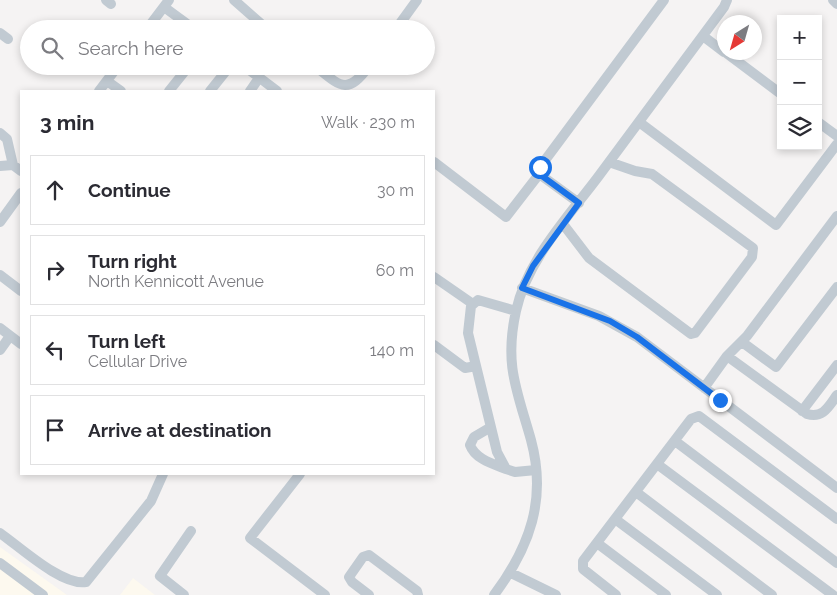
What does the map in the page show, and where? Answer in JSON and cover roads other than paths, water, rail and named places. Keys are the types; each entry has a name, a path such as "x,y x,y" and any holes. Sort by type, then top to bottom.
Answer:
{"street":[{"path":"234,0 257,20"},
{"path":"403,20 417,0"},
{"path":"435,163 506,217 540,172 545,158 664,0"},
{"path":"494,595 511,573 524,548 534,515 536,470 531,440 513,380 511,348 516,311 522,288 533,266 703,36 727,0"},
{"path":"832,0 837,4"},
{"path":"154,20 167,3 185,20"},
{"path":"703,36 717,46"},
{"path":"736,60 777,91"},
{"path":"100,90 111,75"},
{"path":"171,90 182,75"},
{"path":"211,90 223,75"},
{"path":"255,75 276,90"},
{"path":"326,75 338,84 346,86 354,84 362,75"},
{"path":"251,90 259,78"},
{"path":"107,81 120,90"},
{"path":"639,122 776,225 837,144"},
{"path":"822,125 837,136"},
{"path":"0,133 8,139 17,168 0,166"},
{"path":"563,224 589,258 691,334 695,333 752,257 753,248 652,174 635,171 609,162"},
{"path":"540,172 579,203"},
{"path":"1,219 20,194"},
{"path":"704,388 727,356 742,342 837,216"},
{"path":"0,275 20,289"},
{"path":"435,278 473,304"},
{"path":"742,342 776,367 837,287"},
{"path":"522,288 610,321 637,337 837,488"},
{"path":"506,469 498,452 468,332 473,304 478,300 516,311"},
{"path":"0,328 20,343"},
{"path":"0,350 10,336"},
{"path":"435,346 464,368 476,366"},
{"path":"727,356 802,411 814,416 824,412 837,395"},
{"path":"802,411 837,365"},
{"path":"616,595 583,569 583,561 691,419 699,416 837,519"},
{"path":"491,426 474,437 470,445 473,452 490,463 515,472 536,470"},
{"path":"675,441 837,563"},
{"path":"657,464 833,595"},
{"path":"0,533 65,578 77,583 86,582 151,501 163,475"},
{"path":"299,475 250,538 325,595"},
{"path":"636,492 772,595"},
{"path":"615,519 717,595"},
{"path":"184,595 160,576 191,531"},
{"path":"597,543 666,595"},
{"path":"369,595 352,582 349,577 363,557 369,555 417,591 418,595"},
{"path":"0,563 43,595"},
{"path":"511,573 556,595"}]}
